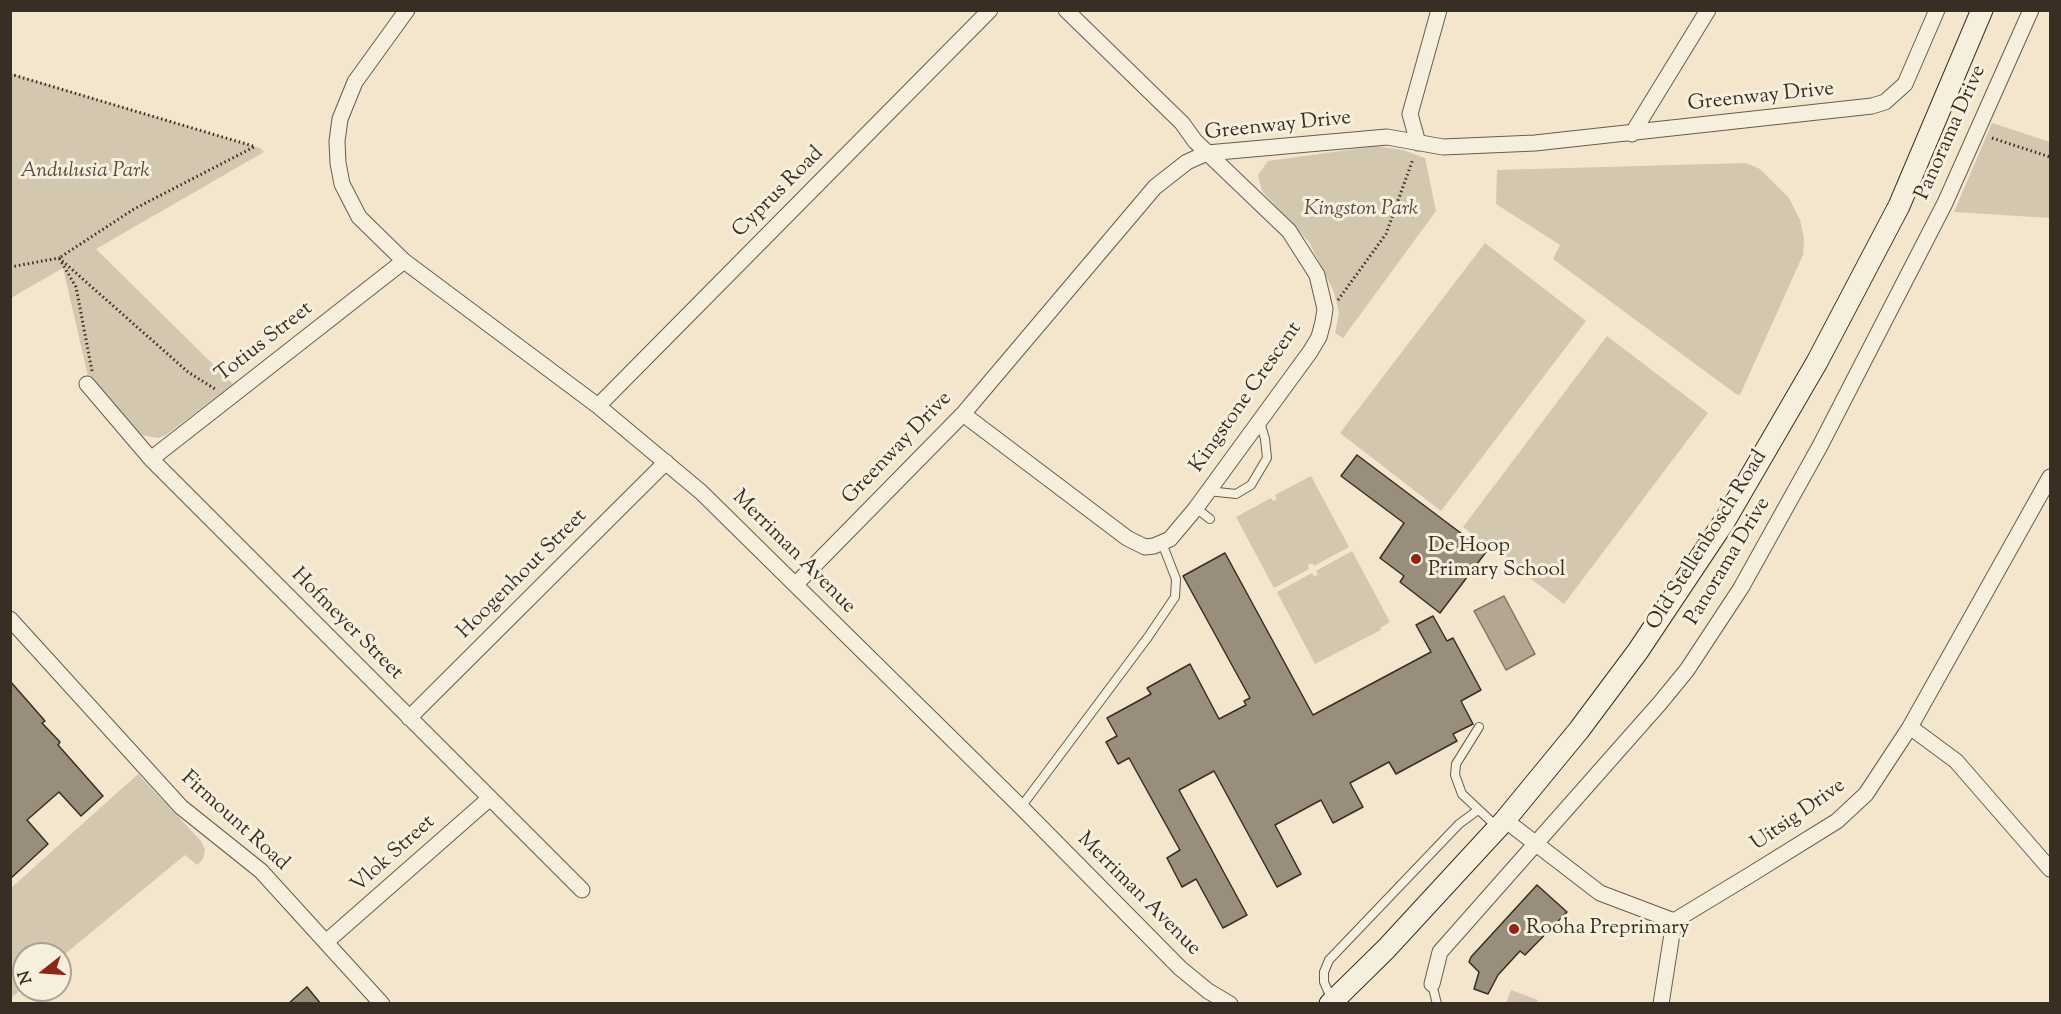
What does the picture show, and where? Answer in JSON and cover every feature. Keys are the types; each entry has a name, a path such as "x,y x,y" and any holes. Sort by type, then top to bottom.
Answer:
{"street":[{"name":"Merriman Avenue","path":"407,10 355,82 345,101 337,141 342,184 350,201 374,234 404,261 598,406 666,462 796,584 1180,968 1208,991 1230,1004"},
{"name":"Cyprus Road","path":"598,406 990,10"},
{"name":"Kingstone Crescent","path":"1066,10 1182,123 1207,153 1289,231 1305,253 1322,291 1325,309 1323,322 1319,337 1310,352 1196,508 1179,529 1162,543"},
{"path":"1418,143 1410,114 1439,10"},
{"path":"1632,134 1708,10"},
{"name":"Greenway Drive","path":"796,584 963,414 1155,187 1177,168 1207,153 1387,137 1443,147 1463,147 1632,134 1872,106 1893,97 1905,84 1937,10"},
{"name":"Old Stellenbosch Road","path":"1331,1003 1386,949 1501,824 1579,730 1631,660 1724,522 1817,362 1899,206 1982,10"},
{"name":"Panorama Drive","path":"1432,984 1440,952 1537,846 1660,703 1687,670 1741,588 1820,446 1945,203 2031,10"},
{"name":"Totius Street","path":"151,459 404,261"},
{"name":"Hofmeyer Street","path":"87,384 151,459 582,890"},
{"path":"963,414 1127,538 1145,547 1162,543"},
{"name":"Hoogenhout Street","path":"409,718 666,462"},
{"name":"Uitsig Drive","path":"1674,921 1852,809 1866,794 1910,726 2050,477"},
{"name":"Firmount Road","path":"11,621 181,807 261,871 382,1004"},
{"path":"1910,726 1956,761 2050,869"},
{"name":"Vlok Street","path":"326,942 490,798"},
{"path":"1501,824 1537,846 1600,893 1674,921 1661,1004"}],"lane":[{"path":"1208,491 1236,494 1251,485 1267,458 1260,421"},
{"path":"1196,508 1210,519"},
{"path":"1021,807 1148,637 1175,597 1176,579 1162,543"},
{"path":"1479,727 1456,764 1455,776 1462,794 1478,810 1501,824"},
{"path":"1331,1003 1324,982 1324,972 1329,960 1459,824 1478,810"},
{"path":"1432,984 1437,1004"}],"path":[{"path":"10,74 254,147 134,209 59,258 10,267"},
{"path":"1976,132 2050,157"},
{"path":"1323,322 1386,234 1418,143"},
{"path":"59,258 76,286 93,368 87,384"},
{"path":"59,258 188,372 229,398"}],"green space":[{"name":"Andulusia Park","path":"10,73 260,148 264,152 96,249 233,384 166,435 158,438 141,435 88,376 63,268 11,298"},
{"path":"1992,123 2050,142 2050,218 1954,212"},
{"name":"Kingston Park","path":"1376,146 1403,150 1425,158 1436,211 1343,338 1335,333 1339,313 1334,292 1309,242 1262,191 1258,175 1268,161"},
{"path":"1746,163 1760,169 1789,198 1800,220 1804,238 1803,255 1740,395 1553,259 1560,245 1496,204 1497,170"},
{"path":"1485,243 1586,321 1441,511 1340,433"},
{"path":"1607,336 1708,413 1564,604 1463,527"},
{"path":"1311,476 1349,547 1314,566 1312,563 1308,565 1309,569 1274,588 1236,517 1271,498 1273,501 1277,499 1275,495"},
{"path":"1352,551 1390,622 1380,628 1381,630 1315,664 1277,592 1312,573 1314,576 1318,575 1316,571"},
{"path":"138,774 201,841 205,850 203,859 197,865 185,855 72,948 72,942 12,942 11,998 11,888"},
{"path":"1511,990 1538,1000 1536,1003 1506,1003"}],"shaded area":[{"path":"1504,596 1535,654 1506,670 1474,611"}],"building":[{"path":"1357,455 1486,552 1440,613 1400,582 1404,576 1380,558 1404,523 1341,476"},
{"path":"1225,553 1313,715 1431,652 1416,625 1433,616 1447,641 1453,638 1481,690 1461,701 1473,724 1453,734 1457,741 1396,774 1389,762 1350,783 1363,807 1333,823 1321,800 1275,825 1301,874 1277,887 1214,771 1179,790 1247,915 1223,928 1196,879 1182,887 1167,858 1180,850 1129,758 1118,764 1106,742 1117,736 1107,718 1151,694 1147,688 1190,664 1219,719 1246,705 1244,701 1250,698 1183,576"},
{"path":"10,681 45,721 42,723 60,742 58,745 103,796 81,816 59,792 27,820 48,844 10,879"},
{"name":"Rooha Preprimary","path":"1537,885 1567,912 1525,955 1520,951 1498,975 1488,994 1474,989 1479,972 1469,962 1471,957"},
{"path":"307,987 321,1004 288,1004"}],"place":[{"name":"De Hoop Primary School","path":"1416,559"},
{"name":"Rooha Preprimary","path":"1514,929"}]}
